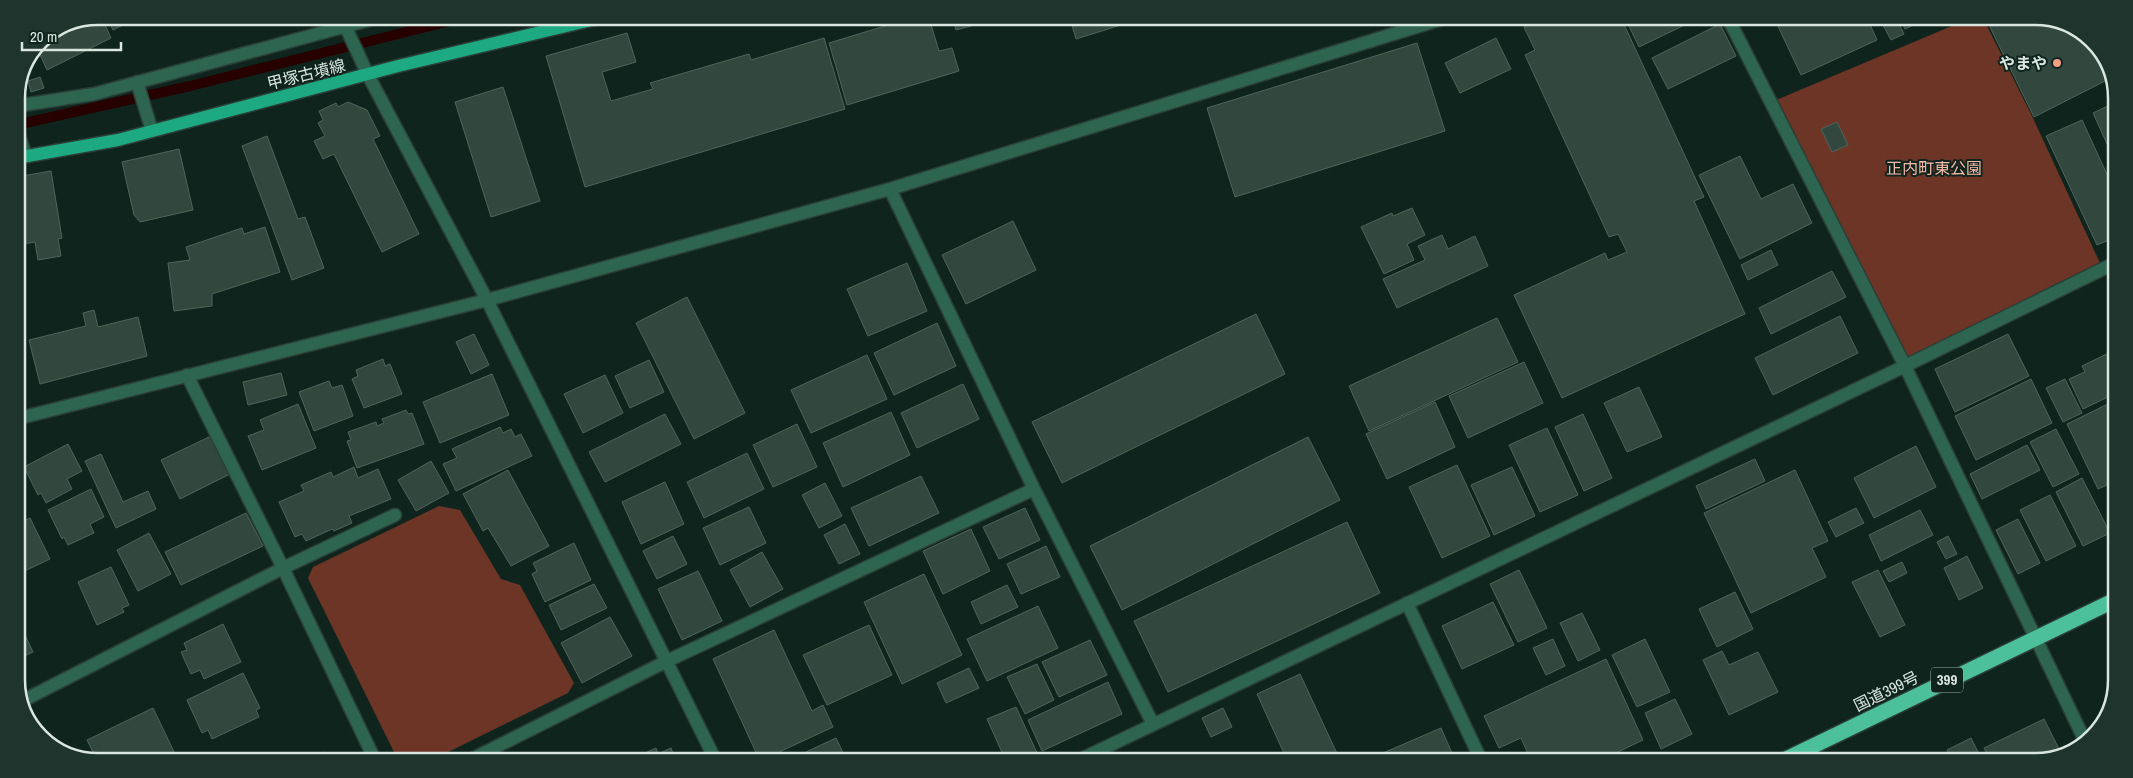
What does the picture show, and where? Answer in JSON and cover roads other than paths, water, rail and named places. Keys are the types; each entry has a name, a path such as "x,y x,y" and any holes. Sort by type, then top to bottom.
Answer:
{"highway":[{"name":"国道399号","path":"1798,753 2108,603"}],"main road":[{"name":"甲塚古墳線","path":"25,156 118,140 368,75 571,25"}],"street":[{"path":"25,417 487,300 890,188 1422,25"},
{"path":"1732,25 1905,366 2083,736"},
{"path":"25,105 94,94 345,26 368,75 487,300 713,753"},
{"path":"137,82 152,131"},
{"path":"890,188 1034,489 1152,724"},
{"path":"1093,753 1905,366 2108,266"},
{"path":"187,375 283,568 372,753"},
{"path":"484,753 667,661 1034,489"},
{"path":"28,699 283,568 395,515"},
{"path":"1407,603 1478,753"}],"waterway":[{"path":"25,123 190,86 434,25"}],"place":[{"name":"やまや","path":"2057,63"}],"park label":[{"name":"正内町東公園","path":"1934,168"}]}
